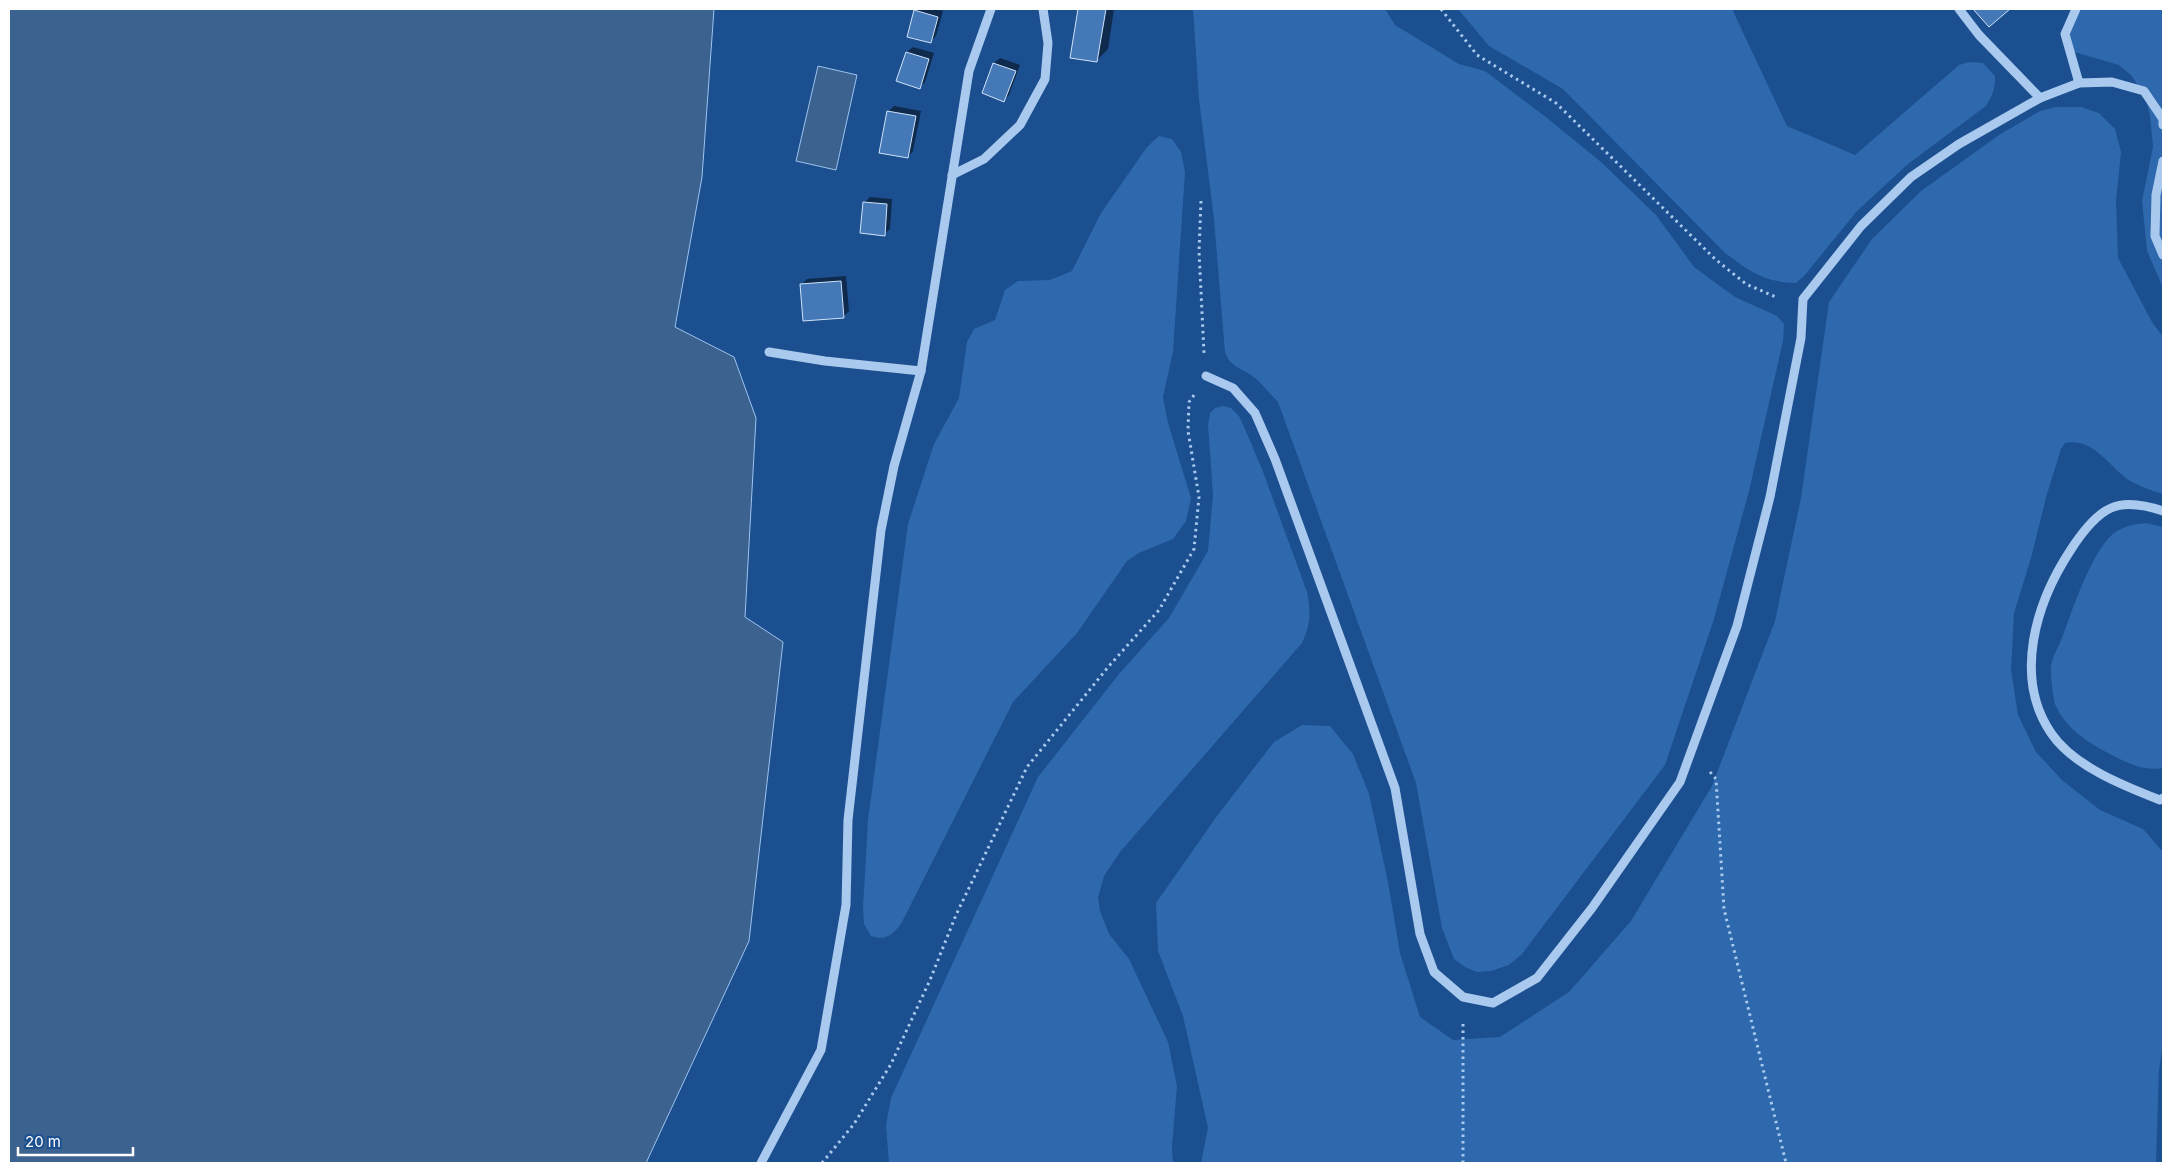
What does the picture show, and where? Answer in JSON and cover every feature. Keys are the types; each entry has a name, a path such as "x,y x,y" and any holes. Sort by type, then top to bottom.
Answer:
{"lane":[{"path":"761,1163 822,1050 846,906 848,820 881,530 894,466 921,371 968,71 991,9"},
{"path":"952,175 984,159 1020,125 1045,79 1048,43 1043,9"},
{"path":"1959,9 1979,35 2040,98"},
{"path":"2076,9 2065,34 2078,83"},
{"path":"1206,376 1233,388 1255,413 1275,459 1395,788 1420,934 1434,972 1463,997 1493,1003 1537,978 1592,908 1680,782 1737,626 1770,498 1801,338 1804,300 1861,226 1911,177 1959,144 2040,98 2078,83 2112,82 2144,91 2163,119 2163,126"},
{"path":"2163,160 2156,195 2155,236 2163,255"},
{"path":"769,352 825,361 921,371"},
{"path":"2162,800 2114,782 2075,757 2052,734 2037,707 2030,667 2037,618 2057,570 2083,531 2112,508 2141,504 2163,511"}],"path":[{"path":"1440,9 1477,55 1556,103 1730,272 1746,284 1776,298 1804,300"},
{"path":"822,1163 854,1124 891,1064 930,980 956,915 1027,767 1109,666 1159,610 1194,548 1199,497 1188,431 1189,402 1206,376 1199,251 1201,201"},
{"path":"1692,750 1716,779 1724,909 1786,1163"},
{"path":"1463,997 1463,1163"}],"shaded area":[{"path":"9,9 714,9 702,177 675,327 734,357 756,418 745,617 783,642 749,941 646,1163 9,1163"},
{"path":"1193,9 1385,9 1395,25 1459,64 1485,71 1547,118 1601,162 1656,215 1694,267 1735,297 1777,316 1784,324 1783,341 1749,491 1714,619 1665,765 1522,954 1509,965 1491,971 1477,972 1465,967 1454,959 1442,928 1416,783 1278,402 1255,378 1230,361 1225,352 1214,219 1199,99"},
{"path":"1458,9 1732,9 1787,126 1855,155 1959,65 1969,62 1983,63 1995,76 1995,85 1986,106 1908,164 1857,211 1804,276 1796,283 1775,281 1758,275 1725,253 1563,89 1489,46"},
{"path":"2080,9 2163,9 2163,288 2147,251 2142,201 2153,147 2150,115 2145,97 2131,75 2119,65 2074,52 2067,33"},
{"path":"818,66 857,75 836,170 796,161"},
{"path":"2056,107 2081,107 2099,113 2115,129 2121,152 2116,201 2118,258 2152,322 2163,337 2163,494 2144,488 2127,479 2092,448 2075,442 2065,443 2061,449 2047,494 2031,558 2014,613 2011,670 2018,715 2036,752 2062,780 2100,810 2143,829 2163,852 2163,1042 2159,1071 2156,1163 1201,1163 1208,1128 1183,1016 1158,951 1156,903 1217,816 1274,742 1302,725 1330,726 1353,754 1369,794 1388,882 1400,953 1420,1017 1453,1040 1500,1037 1569,992 1631,921 1712,786 1775,621 1801,498 1829,302 1872,239 1921,191 1999,135 2040,111"},
{"path":"1159,136 1172,139 1181,152 1185,172 1173,352 1163,397 1168,423 1191,498 1186,521 1173,539 1139,553 1127,561 1077,633 1013,702 901,924 888,936 881,938 871,936 864,924 863,907 868,820 908,524 934,444 959,398 967,342 974,329 995,320 1005,290 1018,281 1050,280 1072,271 1101,213 1147,147"},
{"path":"1223,406 1231,408 1239,416 1262,469 1307,592 1309,618 1302,643 1120,852 1104,876 1098,898 1100,911 1109,934 1129,959 1168,1042 1177,1086 1172,1147 1173,1163 889,1163 886,1125 891,1098 1038,777 1119,674 1169,618 1208,551 1213,495 1208,425 1210,413 1215,408"},
{"path":"2146,523 2163,527 2163,768 2156,769 2133,765 2119,759 2090,743 2076,732 2064,720 2055,704 2051,674 2054,655 2077,597 2098,553 2114,533 2130,526"}],"building":[{"path":"1078,9 1106,9 1097,62 1070,58"},
{"path":"1973,9 2010,9 1989,27"},
{"path":"914,10 938,17 931,43 907,37"},
{"path":"906,52 929,59 920,89 896,81"},
{"path":"993,63 1016,71 1004,102 982,93"},
{"path":"887,111 916,116 908,158 879,153"},
{"path":"863,202 887,204 885,236 860,233"},
{"path":"841,281 844,318 803,321 800,284"}]}
